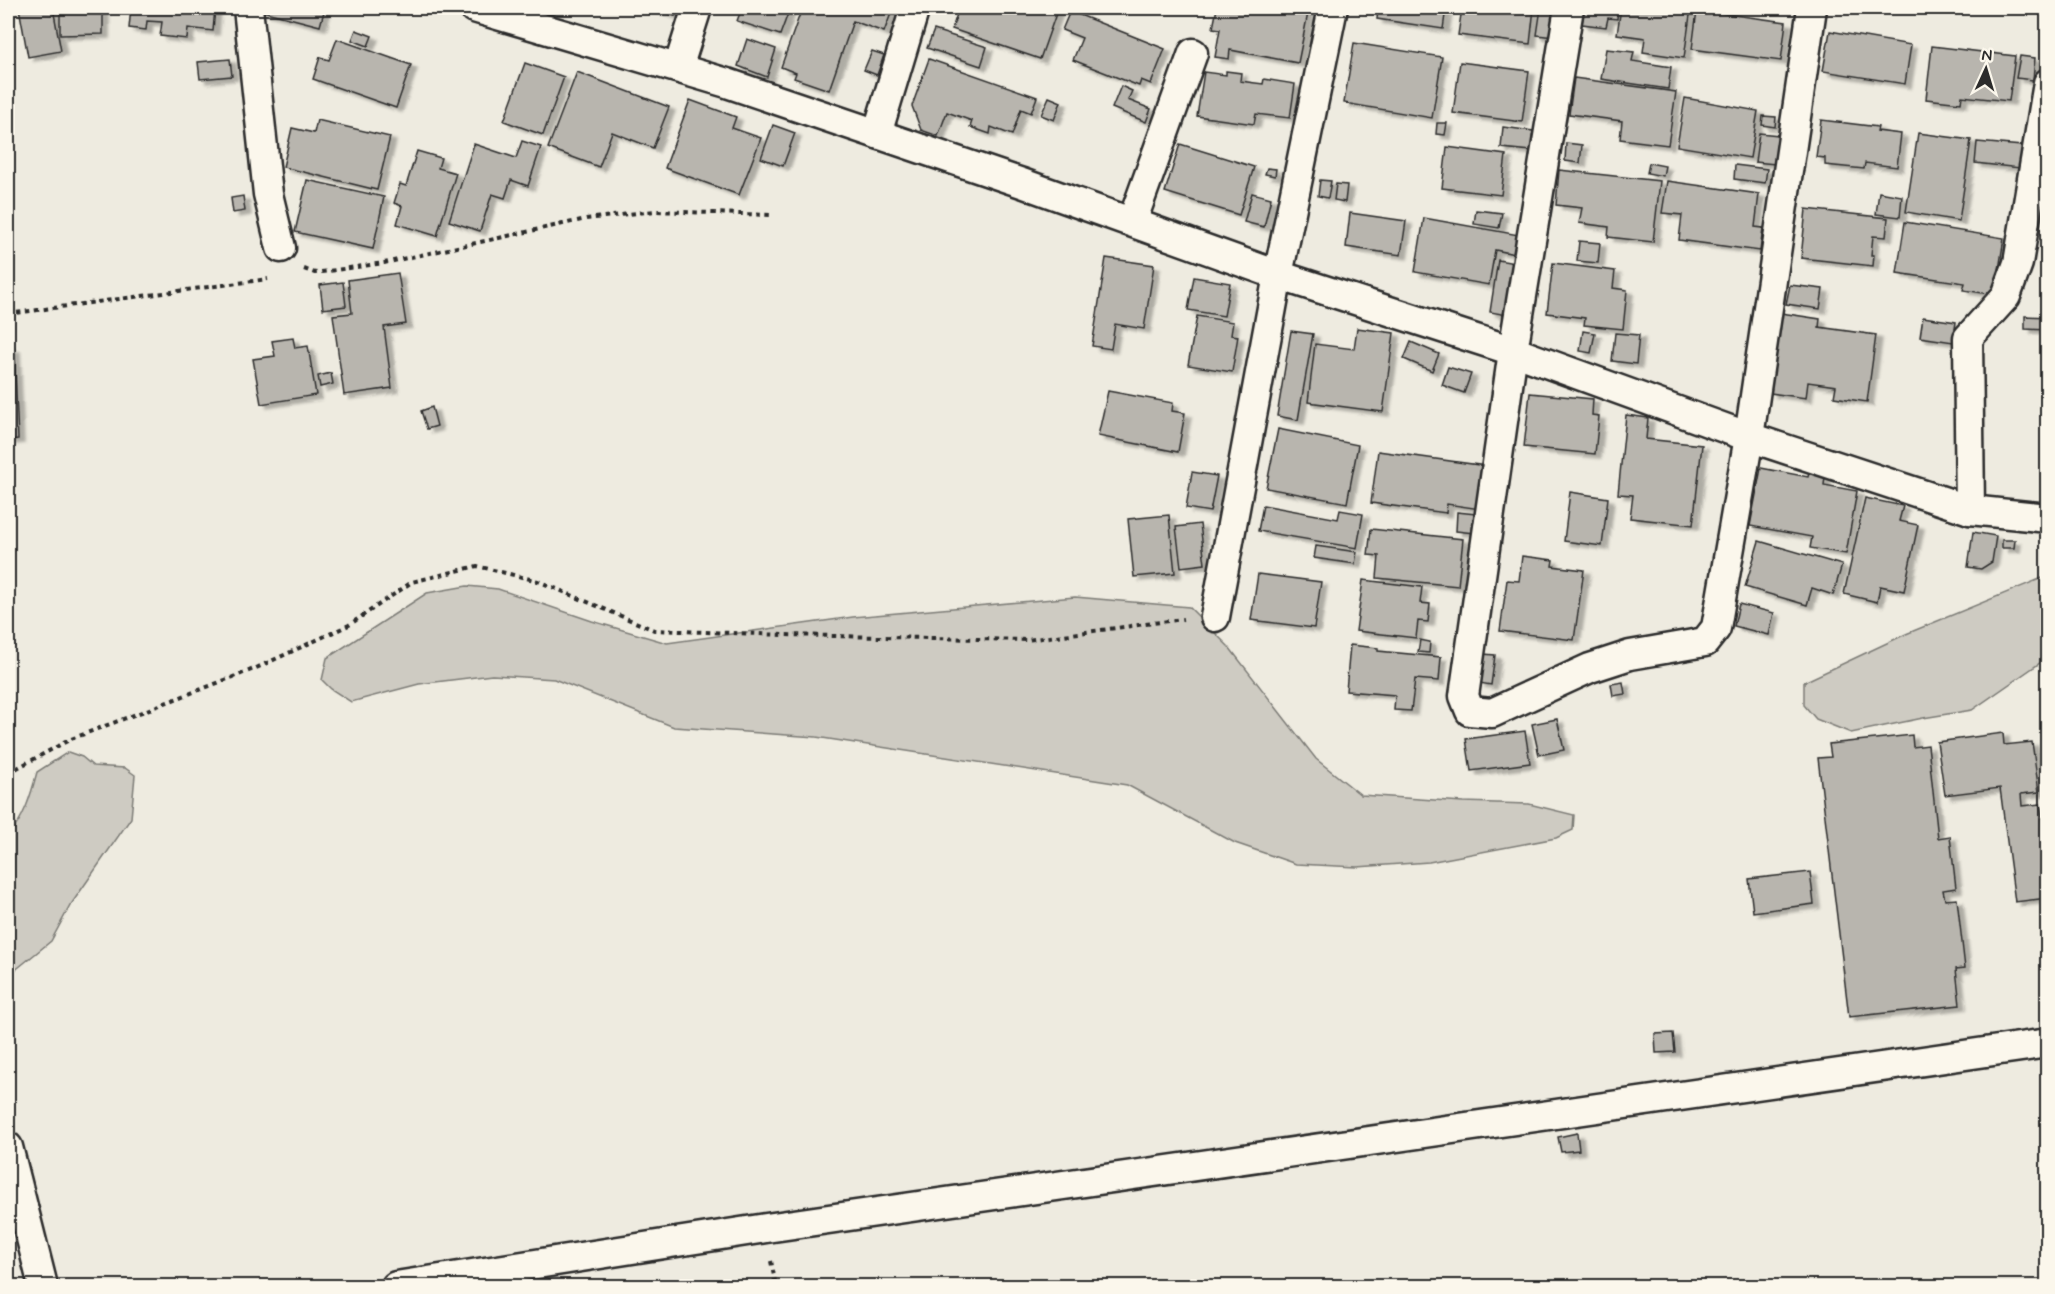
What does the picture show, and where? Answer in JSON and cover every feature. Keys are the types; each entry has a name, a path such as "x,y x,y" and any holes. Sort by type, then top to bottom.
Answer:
{"street":[{"path":"248,8 268,194 281,248"},
{"path":"474,8 728,83 1278,275 1513,351 1749,436 1970,510 2048,518"},
{"path":"678,68 697,8"},
{"path":"878,134 915,8"},
{"path":"1215,617 1278,275 1332,8"},
{"path":"1569,8 1513,351 1464,696 1470,711 1492,713 1590,669 1630,655 1705,642 1716,628 1749,436 1812,8"},
{"path":"1131,222 1193,53"},
{"path":"1970,510 1968,338 2006,296 2018,263 2048,83"},
{"path":"396,1287 778,1226 2048,1043"},
{"path":"8,1147 43,1287"}],"path":[{"path":"281,248 293,266 315,273 384,263 586,219 655,211 770,215"},
{"path":"8,314 269,279"},
{"path":"8,773 71,739 254,669 349,625 412,582 477,566 538,581 654,630 1027,640 1183,619 1215,617"}],"shaded area":[{"path":"2047,576 2047,658 1972,710 1851,733 1816,719 1804,705 1804,682 1906,634"},
{"path":"467,586 498,589 592,621 667,643 853,617 1075,597 1189,607 1229,647 1316,759 1361,795 1529,804 1574,815 1573,830 1556,838 1429,862 1357,867 1296,864 1235,843 1127,785 816,737 674,727 554,679 492,675 419,684 351,702 322,680 327,658 427,593"},
{"path":"68,752 82,757 93,766 125,768 135,775 131,818 70,906 51,941 8,976 8,836 23,814 37,772"}],"building":[{"path":"19,8 53,8 61,51 28,57"},
{"path":"60,8 103,8 103,34 60,35"},
{"path":"131,8 215,8 213,31 188,28 187,39 160,36 162,22 147,21 146,30 129,28"},
{"path":"263,8 325,8 320,26 262,11"},
{"path":"650,8 678,8 675,16"},
{"path":"733,8 790,8 780,35 737,21 741,10"},
{"path":"802,8 893,8 884,32 853,21 829,90 794,78 796,73 781,67"},
{"path":"959,8 1058,8 1040,59 952,29"},
{"path":"1217,8 1309,8 1298,63 1230,50 1229,59 1215,57 1220,29 1213,28"},
{"path":"1378,8 1446,8 1443,29 1377,19"},
{"path":"1462,8 1534,8 1530,44 1458,35"},
{"path":"1541,8 1557,8 1554,37 1537,35"},
{"path":"1584,8 1618,8 1617,19 1608,18 1606,27 1582,24"},
{"path":"1621,8 1691,8 1684,58 1643,52 1645,38 1617,34"},
{"path":"1697,10 1786,22 1781,61 1692,49"},
{"path":"1070,11 1165,49 1151,84 1141,80 1139,86 1073,60 1082,38 1062,30"},
{"path":"356,30 372,36 368,46 352,40"},
{"path":"934,30 987,47 981,66 927,48"},
{"path":"1830,31 1911,45 1905,84 1823,71"},
{"path":"337,39 411,65 396,108 313,79 320,57 329,60"},
{"path":"747,39 776,49 767,77 738,66"},
{"path":"1354,43 1442,57 1432,118 1344,103"},
{"path":"1932,46 2015,56 2009,101 1962,96 1961,103 1926,99"},
{"path":"1606,49 1634,52 1632,61 1671,67 1668,89 1601,79"},
{"path":"872,51 884,55 877,75 864,70"},
{"path":"2020,56 2035,58 2033,80 2016,78"},
{"path":"230,59 232,76 200,79 198,62"},
{"path":"929,59 1037,97 1031,113 1021,109 1012,135 991,127 990,134 970,127 972,121 947,112 938,136 921,130 912,106"},
{"path":"1460,62 1529,71 1522,122 1453,113"},
{"path":"525,63 564,77 543,135 504,121"},
{"path":"1226,71 1241,73 1240,81 1263,84 1264,79 1295,84 1290,118 1256,114 1254,124 1197,116 1204,72 1226,75"},
{"path":"577,72 669,107 653,148 612,132 599,167 548,148"},
{"path":"1574,78 1676,92 1668,145 1620,139 1622,121 1569,114"},
{"path":"1121,86 1132,91 1128,100 1151,109 1146,122 1112,108"},
{"path":"1049,97 1061,102 1054,120 1041,115"},
{"path":"1685,98 1758,111 1750,158 1677,146"},
{"path":"690,100 736,117 732,128 761,138 739,195 665,168"},
{"path":"1763,116 1776,117 1775,127 1762,125"},
{"path":"317,120 390,137 377,190 283,167 292,128 314,133"},
{"path":"1821,120 1878,127 1877,131 1901,134 1897,167 1865,163 1864,169 1825,165 1825,158 1816,157"},
{"path":"1437,123 1447,123 1445,135 1436,134"},
{"path":"773,125 795,133 783,166 761,158"},
{"path":"1503,127 1533,131 1531,151 1501,148"},
{"path":"1759,133 1779,135 1775,164 1755,162"},
{"path":"1918,133 1971,140 1959,221 1906,212"},
{"path":"522,141 541,147 528,186 511,180 505,198 492,194 480,231 449,221 474,144 516,158"},
{"path":"1977,142 2022,146 2020,168 1975,163"},
{"path":"1566,143 1582,145 1580,163 1565,161"},
{"path":"1180,144 1254,167 1239,215 1165,192"},
{"path":"1447,147 1506,155 1501,195 1442,188"},
{"path":"417,151 441,158 438,168 456,173 437,236 397,224 402,206 394,203 400,184 406,186"},
{"path":"1649,163 1665,166 1663,176 1647,173"},
{"path":"1735,165 1767,169 1765,183 1734,179"},
{"path":"1267,168 1276,169 1275,176 1265,174"},
{"path":"1559,170 1660,181 1653,242 1608,237 1609,227 1579,223 1582,208 1556,205"},
{"path":"307,180 384,197 373,249 295,232"},
{"path":"1320,180 1331,181 1328,198 1318,196"},
{"path":"1667,181 1759,194 1755,227 1763,228 1760,251 1679,240 1682,215 1662,213"},
{"path":"1336,184 1347,185 1345,202 1334,200"},
{"path":"1879,192 1902,196 1900,217 1876,214"},
{"path":"1252,193 1271,198 1264,227 1244,222"},
{"path":"243,196 245,211 233,213 231,198"},
{"path":"1806,209 1888,218 1886,237 1873,236 1871,255 1874,255 1873,266 1801,258"},
{"path":"1476,210 1502,213 1499,228 1474,224"},
{"path":"1350,213 1406,221 1401,255 1346,247"},
{"path":"1424,218 1519,235 1515,254 1495,250 1489,285 1415,272"},
{"path":"1905,222 2004,238 1995,295 1963,290 1965,283 1897,273"},
{"path":"1579,241 1600,243 1598,263 1577,261"},
{"path":"1106,258 1154,265 1144,329 1115,324 1111,349 1092,346"},
{"path":"1498,260 1515,263 1507,315 1490,312"},
{"path":"1553,263 1615,271 1613,288 1627,290 1623,329 1584,325 1585,318 1547,313"},
{"path":"398,273 406,324 384,327 392,388 344,395 333,315 352,313 348,280"},
{"path":"1194,277 1230,283 1224,316 1188,310"},
{"path":"343,282 346,306 323,309 320,285"},
{"path":"1790,285 1823,289 1820,309 1786,304"},
{"path":"1781,313 1820,319 1819,327 1876,335 1867,402 1834,397 1836,386 1808,382 1806,398 1770,393"},
{"path":"1197,316 1233,322 1231,335 1238,336 1232,372 1188,365"},
{"path":"2025,316 2048,317 2048,330 2025,329"},
{"path":"1923,317 1956,322 1953,342 1920,337"},
{"path":"1357,328 1394,333 1383,412 1308,402 1315,344 1354,349"},
{"path":"1291,331 1313,334 1298,420 1277,416"},
{"path":"1583,331 1595,333 1591,353 1580,351"},
{"path":"1615,333 1639,335 1636,364 1612,361"},
{"path":"293,338 295,348 308,346 316,395 261,404 253,359 275,356 272,341"},
{"path":"1411,342 1439,354 1432,371 1404,359"},
{"path":"8,348 14,348 18,439 8,440"},
{"path":"1448,367 1471,374 1464,393 1442,385"},
{"path":"331,373 333,384 320,387 318,376"},
{"path":"1108,391 1173,403 1172,411 1185,413 1178,452 1098,436"},
{"path":"1530,393 1593,399 1592,415 1599,416 1595,454 1524,447"},
{"path":"432,407 437,426 427,429 421,411"},
{"path":"1626,415 1648,418 1646,439 1702,445 1693,525 1630,518 1633,495 1618,494"},
{"path":"1278,429 1358,445 1347,503 1266,488"},
{"path":"1378,451 1486,466 1480,509 1447,504 1446,513 1371,503"},
{"path":"1761,468 1808,477 1809,473 1825,477 1824,485 1857,491 1846,554 1810,548 1812,537 1750,526"},
{"path":"1192,472 1217,476 1210,512 1186,508"},
{"path":"1570,492 1608,498 1602,546 1564,541"},
{"path":"1865,498 1903,506 1899,521 1918,525 1904,591 1880,586 1877,602 1844,594"},
{"path":"1263,505 1338,519 1340,510 1363,514 1357,548 1258,531"},
{"path":"1457,512 1476,514 1474,533 1456,531"},
{"path":"1169,515 1175,573 1134,577 1128,519"},
{"path":"1200,524 1205,564 1181,567 1176,527"},
{"path":"1371,529 1463,539 1458,586 1377,578 1379,556 1368,555"},
{"path":"1973,532 1996,536 1992,562 1981,569 1968,567"},
{"path":"2002,540 2015,540 2014,548 2002,548"},
{"path":"1759,541 1842,565 1833,595 1812,588 1807,605 1745,587"},
{"path":"1316,546 1357,552 1355,564 1314,558"},
{"path":"1522,556 1553,560 1552,566 1584,570 1574,640 1500,631 1507,580 1519,581"},
{"path":"1258,574 1321,582 1314,628 1251,620"},
{"path":"1363,580 1422,587 1420,603 1430,604 1428,622 1418,621 1416,638 1356,631"},
{"path":"1739,604 1774,613 1769,635 1734,626"},
{"path":"1420,640 1430,642 1429,653 1418,652"},
{"path":"1350,645 1378,648 1378,651 1441,657 1439,681 1415,679 1411,711 1394,710 1395,695 1346,691"},
{"path":"1483,654 1495,655 1491,685 1479,683"},
{"path":"1623,682 1625,694 1613,696 1611,684"},
{"path":"1557,719 1564,750 1539,755 1532,724"},
{"path":"1525,731 1530,763 1471,771 1466,739"},
{"path":"2003,733 2004,745 2032,742 2039,792 2021,794 2022,806 2040,804 2046,847 2048,846 2048,898 2015,902 2000,788 1945,795 1937,742"},
{"path":"1912,735 1913,747 1928,745 1938,838 1950,836 1956,888 1943,890 1945,900 1957,899 1965,968 1956,969 1960,1005 1849,1017 1818,758 1831,757 1829,744"},
{"path":"1810,872 1814,904 1753,912 1749,879"},
{"path":"1673,1033 1675,1052 1656,1053 1655,1034"},
{"path":"1577,1133 1579,1150 1561,1152 1558,1137"}]}
